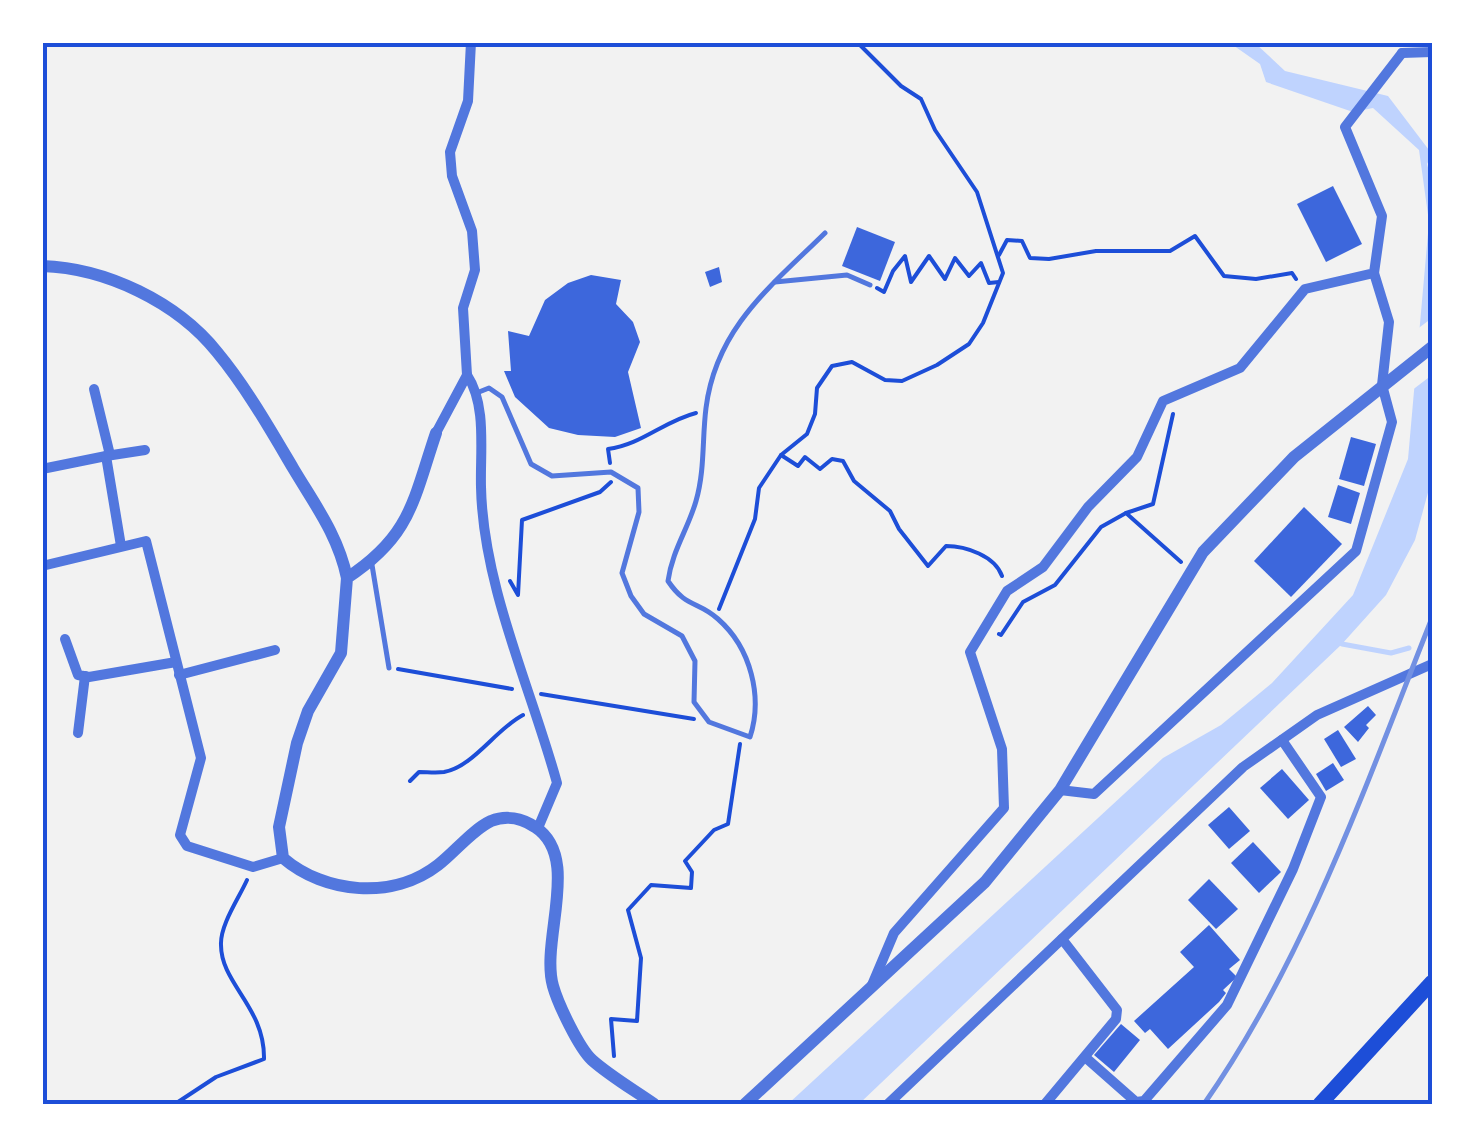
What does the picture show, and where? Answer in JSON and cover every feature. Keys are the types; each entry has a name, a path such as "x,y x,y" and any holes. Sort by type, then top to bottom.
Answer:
{"main road":[{"path":"1320,1104 1432,982"}],"street":[{"path":"471,42 468,101 450,152 452,176 472,230 475,270 462,308 467,376 479,392 481,496 496,581 557,783 538,828"},
{"path":"1060,790 1094,794 1356,550 1392,422 1382,385 1389,322 1374,273 1382,216 1346,127 1382,80 1398,48 1432,52"},
{"path":"42,266 106,277 152,298 216,351 280,446 340,547 347,578 340,653 308,711 297,742 279,828 283,858 311,878 371,890 406,884 435,868 490,822 513,817 538,828 556,855 560,879 554,909 552,984 590,1058 654,1104"},
{"path":"872,987 894,933 1004,808 1002,749 970,652 1008,592 1043,567 1088,507 1137,457 1162,401 1240,368 1306,289 1374,273"},
{"path":"745,1104 984,882 1060,790 1203,552 1294,457 1432,347"},
{"path":"347,578 395,539 407,517 436,433 467,376"},
{"path":"94,390 121,546"},
{"path":"42,469 145,450"},
{"path":"42,566 146,542 201,758 180,835 188,846 253,867 283,858"},
{"path":"65,638 78,675 176,662"},
{"path":"180,675 276,650"},
{"path":"888,1104 1243,767 1318,715 1432,664"},
{"path":"78,733 84,676"},
{"path":"1084,1057 1136,1102 1144,1100 1227,1004 1293,869 1322,798 1282,740"},
{"path":"1046,1104 1116,1018 1116,1010 1062,939"}],"lane":[{"path":"479,392 490,388 502,397 531,464 552,476 611,472 638,488 639,512 622,572 631,596 644,614 682,636 695,660 694,702 709,722 750,737 756,717 756,689 739,648 716,617 680,599 668,581 672,556 696,502 711,378 732,329 826,233"},
{"path":"774,282 847,276 870,285"},
{"path":"371,562 390,668"}],"path":[{"path":"716,617 755,519 760,488 781,455 808,434 817,388 832,366 852,362 885,380 902,382 937,365 969,344 983,323 1002,273 977,192 936,130 921,99 858,43"},
{"path":"999,255 1007,240 1022,241 1030,258 1049,259 1096,251 1170,251 1195,236 1224,276 1256,279 1292,274 1306,289"},
{"path":"870,285 884,292 892,271 905,256 910,282 928,256 945,279 955,258 969,276 981,263 989,283 999,282"},
{"path":"986,626 1001,635 1023,602 1055,585 1100,527 1154,504 1174,396"},
{"path":"496,581 507,578 518,595 522,520 610,485 608,449 628,446 679,418 705,411"},
{"path":"781,455 798,466 805,457 820,469 832,460 843,461 854,481 890,511 928,566 946,546 963,546 1000,568 1008,592"},
{"path":"1126,513 1192,571"},
{"path":"410,780 419,772 446,772 477,754 486,741 512,721 536,708"},
{"path":"612,1073 610,1019 638,1021 641,958 628,910 651,885 691,888 692,872 684,861 714,830 728,824 742,734"},
{"path":"174,1104 216,1076 264,1059 264,1037 250,1004 224,966 220,942 253,867"}],"water":[{"path":"1230,43 1255,43 1285,71 1388,96 1432,154 1427,164 1432,183 1432,478 1415,540 1386,595 1342,644 859,1104 788,1104 1163,758 1221,725 1272,683 1353,595 1408,459 1429,222 1419,150 1373,108 1353,112 1266,82 1260,64"}],"pier":[{"path":"1432,318 1432,375 1411,391 1416,330"}],"building":[{"path":"1333,186 1362,244 1326,262 1297,204"},
{"path":"857,227 895,242 880,281 842,266"},
{"path":"719,267 722,282 710,287 705,272"},
{"path":"591,275 621,280 616,304 633,322 640,342 628,372 641,428 615,437 578,435 549,428 515,397 504,371 511,371 508,331 529,336 545,300 568,283"},
{"path":"1351,437 1376,444 1364,486 1339,479"},
{"path":"1338,485 1360,493 1351,524 1328,517"},
{"path":"1304,507 1342,544 1291,597 1254,561"},
{"path":"1368,706 1376,715 1358,742 1344,727"},
{"path":"1338,730 1356,759 1341,767 1324,739"},
{"path":"1333,763 1344,780 1326,791 1316,774"},
{"path":"1282,769 1309,800 1288,819 1260,788"},
{"path":"1229,807 1250,831 1229,849 1208,825"},
{"path":"1253,842 1281,872 1259,893 1231,863"},
{"path":"1209,879 1238,909 1216,929 1188,900"},
{"path":"1209,925 1240,960 1229,969 1237,977 1223,990 1226,993 1219,1002 1168,1049 1150,1029 1145,1033 1134,1021 1194,967 1180,952"},
{"path":"1121,1024 1140,1040 1114,1072 1094,1055"}],"waterway":[{"path":"1342,644 1391,653 1409,648"}],"railway":[{"path":"1204,1104 1274,990 1304,929 1432,618"}]}
